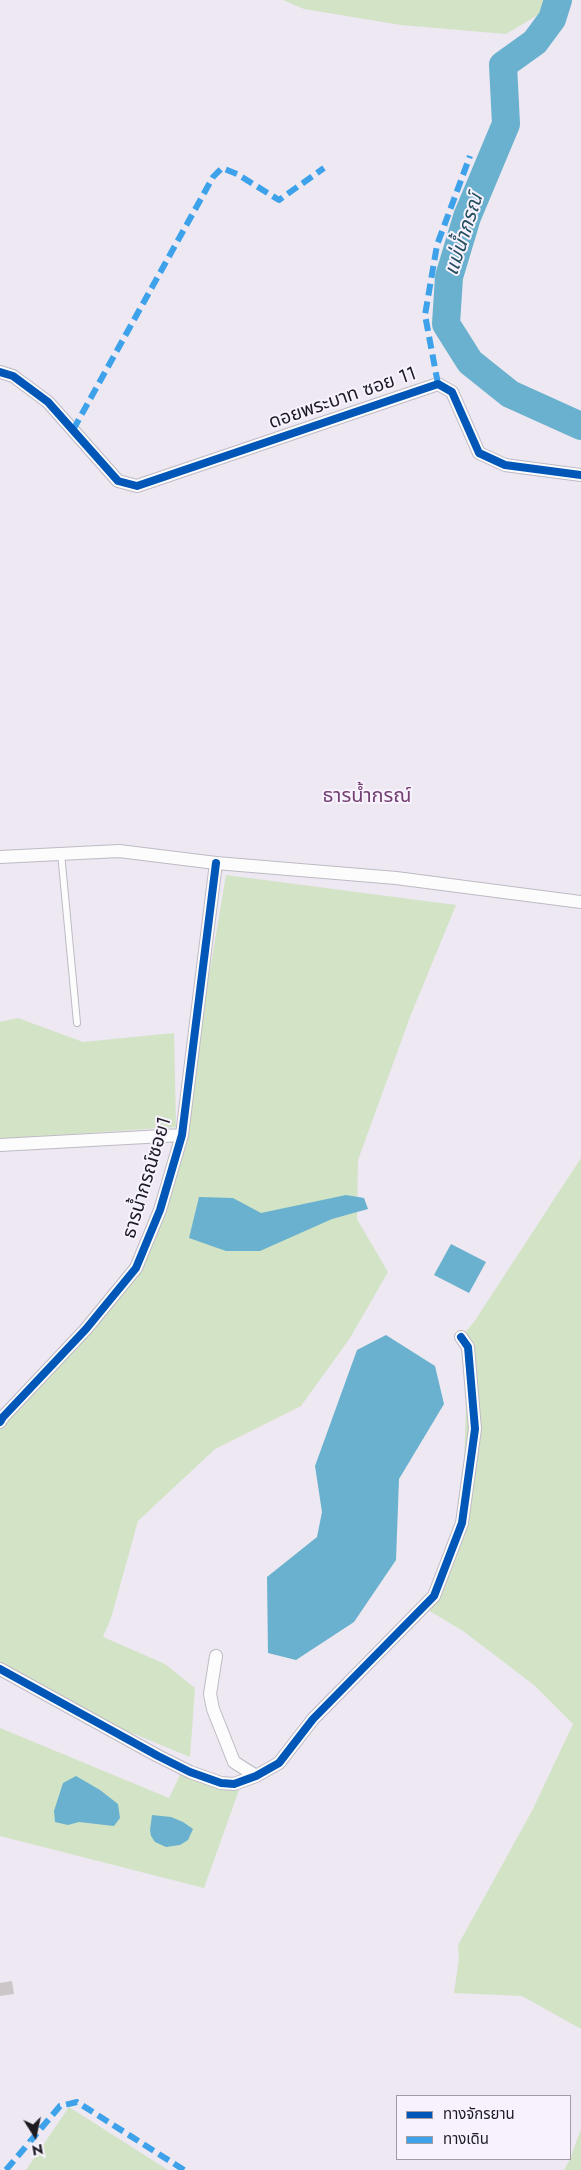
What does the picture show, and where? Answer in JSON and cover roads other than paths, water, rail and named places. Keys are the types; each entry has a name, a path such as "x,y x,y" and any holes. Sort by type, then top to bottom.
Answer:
{"street":[{"name":"ดอยพระบาท ซอย 11","path":"0,372 13,376 48,402 118,481 137,486 438,384 452,392 479,453 505,465 581,475"},
{"path":"0,857 119,851 216,863 396,878 581,902"},
{"name":"ธารน้ำกรณ์ซอย1","path":"0,1422 86,1329 136,1268 160,1210 182,1135 216,863"},
{"path":"0,1145 182,1135"},
{"path":"0,1669 190,1772 234,1784 256,1776 279,1763 313,1719 434,1596 462,1523 475,1429 468,1347 461,1337"},
{"path":"216,1656 210,1694 213,1709 234,1762 256,1776"}],"lane":[{"path":"61,853 76,1023"}],"water":[{"path":"346,1195 364,1198 368,1209 332,1219 260,1251 226,1251 189,1238 199,1197 233,1198 261,1213"},
{"path":"451,1244 486,1262 469,1293 434,1275"},
{"path":"386,1335 435,1366 444,1404 399,1479 396,1560 354,1622 296,1660 268,1653 267,1577 317,1537 322,1512 315,1466 357,1350"},
{"path":"76,1776 100,1790 118,1804 120,1818 114,1826 79,1822 68,1825 55,1822 54,1811 63,1783"},
{"path":"152,1815 171,1817 183,1822 193,1829 188,1840 180,1845 166,1847 155,1842 150,1830"}],"waterway":[{"name":"แม่น้ำกรณ์","path":"558,0 552,19 535,42 503,65 506,124 467,217 449,277 446,324 470,362 510,394 581,426"}],"district":[{"name":"ธารน้ำกรณ์","path":"367,797"}]}
